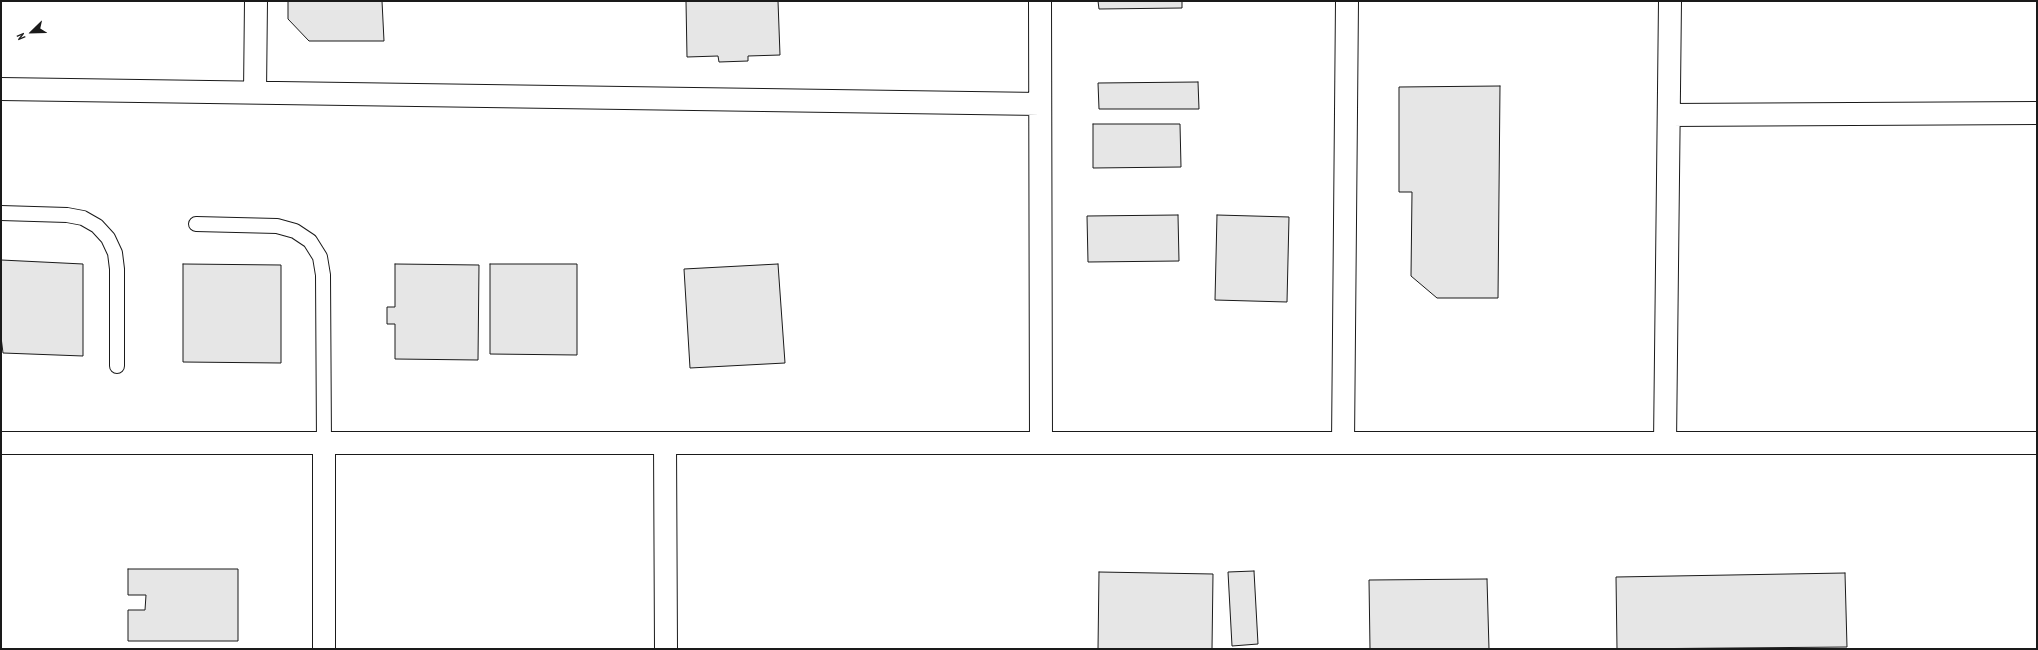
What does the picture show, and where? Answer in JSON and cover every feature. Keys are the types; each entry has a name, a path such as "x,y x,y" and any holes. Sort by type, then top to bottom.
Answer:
{"street":[{"path":"255,92 256,1"},
{"path":"1040,1 1041,444"},
{"path":"1343,443 1347,1"},
{"path":"1665,443 1670,1"},
{"path":"1,89 1040,104"},
{"path":"1669,115 2037,113"},
{"path":"1,443 2037,443"},
{"path":"324,444 324,649"},
{"path":"665,444 666,649"}],"lane":[{"path":"1,213 67,214 83,218 97,226 108,238 115,253 117,269 117,366"},
{"path":"196,224 277,226 295,231 310,241 320,257 323,274 324,444"}],"building":[{"path":"288,1 382,1 384,41 309,41 288,19"},
{"path":"686,1 778,1 780,55 748,56 748,61 719,62 718,56 687,57"},
{"path":"1098,1 1182,1 1182,8 1099,9"},
{"path":"1198,82 1199,109 1099,109 1098,83"},
{"path":"1500,86 1498,298 1437,298 1411,276 1412,192 1399,192 1399,87"},
{"path":"1093,124 1180,124 1181,167 1093,168"},
{"path":"1178,215 1179,261 1088,262 1087,216"},
{"path":"1217,215 1289,217 1287,302 1215,300"},
{"path":"1,260 83,264 83,356 3,353 1,337"},
{"path":"183,264 281,265 281,363 183,362"},
{"path":"395,264 479,265 478,360 395,359 395,324 387,324 387,307 395,307"},
{"path":"490,264 577,264 577,355 490,354"},
{"path":"778,264 785,363 690,368 684,269"},
{"path":"128,569 238,569 238,641 128,641 128,610 145,610 146,595 128,595"},
{"path":"1254,571 1258,644 1232,646 1228,572"},
{"path":"1099,572 1213,574 1212,649 1098,649"},
{"path":"1845,573 1847,647 1617,649 1616,577"},
{"path":"1487,579 1489,649 1370,649 1369,580"}]}
